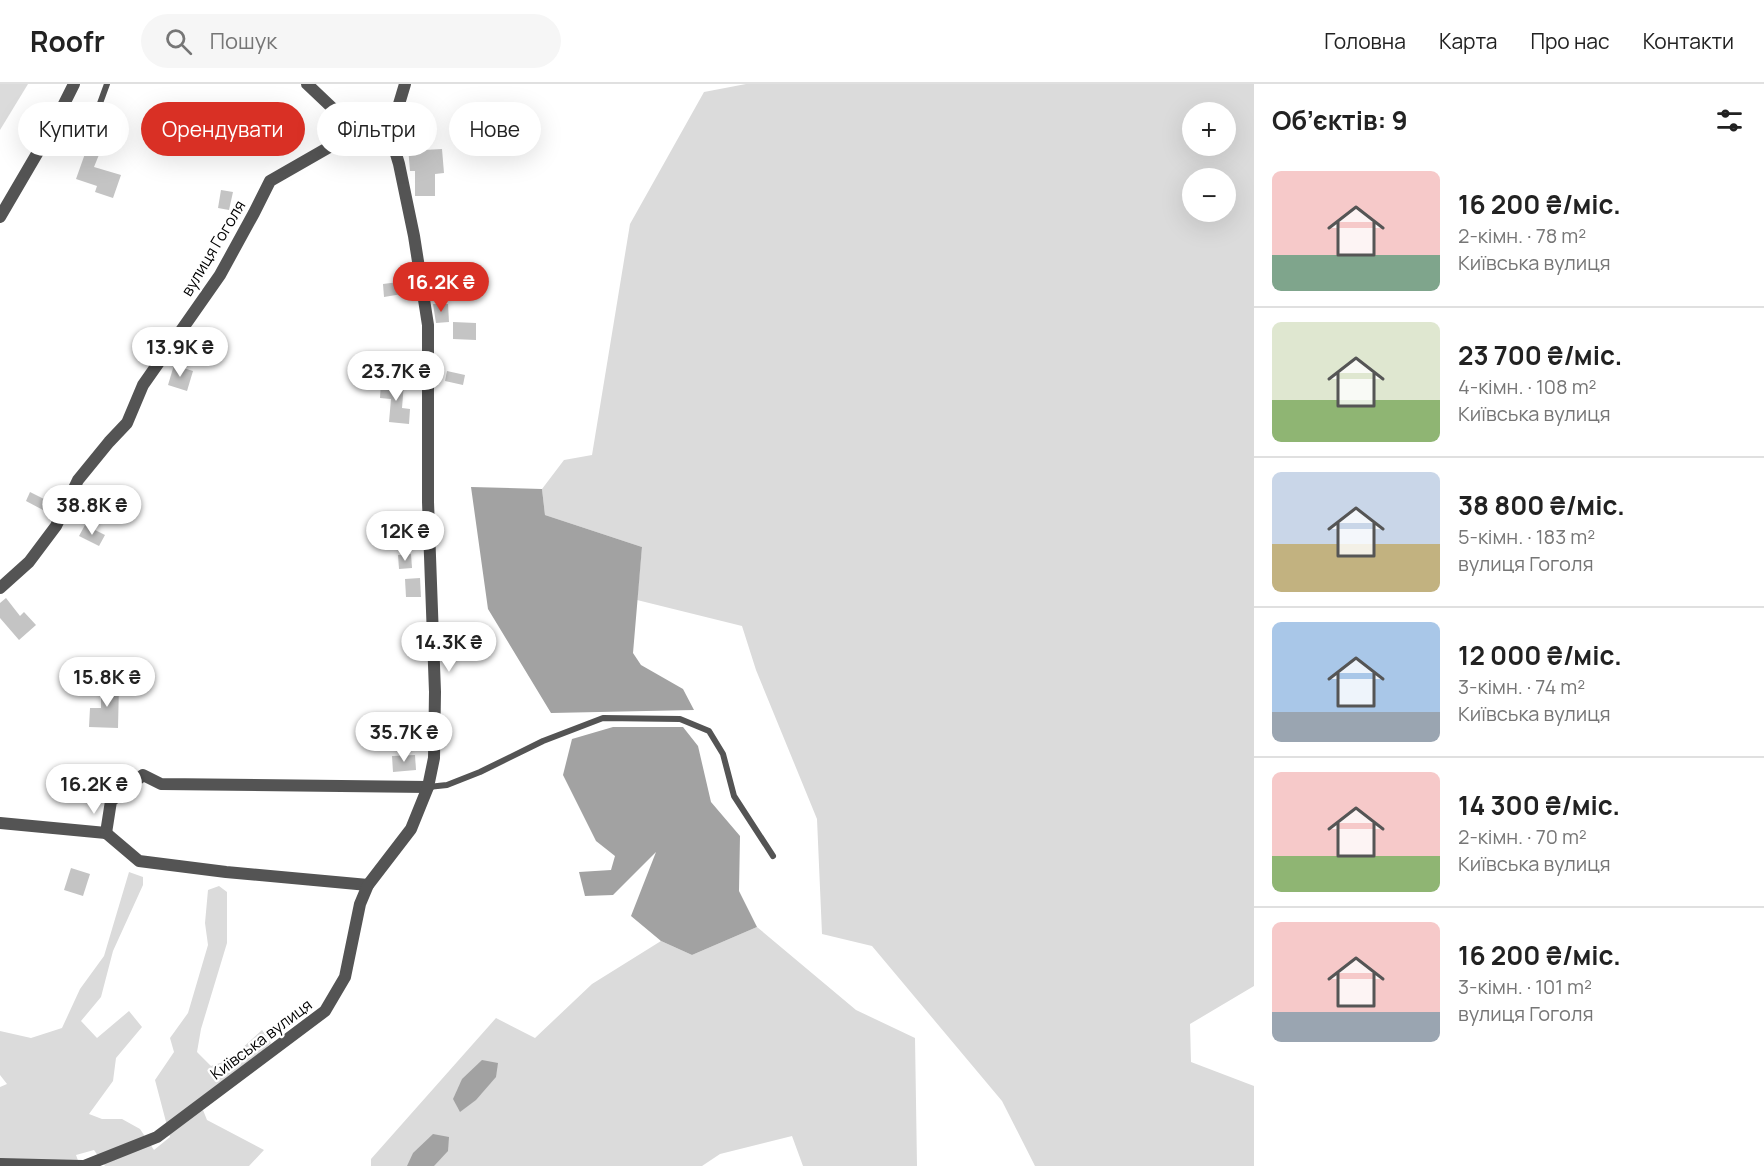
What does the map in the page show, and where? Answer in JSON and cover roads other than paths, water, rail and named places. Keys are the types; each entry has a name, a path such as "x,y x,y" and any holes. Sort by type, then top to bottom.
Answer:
{"street":[{"path":"0,217 52,128 74,84"},
{"path":"307,84 326,102"},
{"path":"400,102 405,84"},
{"name":"вулиця Гоголя","path":"0,588 29,562 56,526 78,480 127,423 142,385 220,274 270,181 317,154"},
{"name":"Київська вулиця","path":"0,1164 83,1166 157,1137 325,1011 345,977 360,904 368,885 411,829 428,787 434,758 435,692 428,502 428,326 414,236 397,156"},
{"path":"106,833 111,801 143,775 160,783 428,787"},
{"path":"0,823 106,833 139,861 368,885"}],"lane":[{"path":"100,102 107,84"},
{"path":"428,787 447,785 480,772 543,741 603,718 680,719 710,731 723,754 734,796 773,856"}]}
